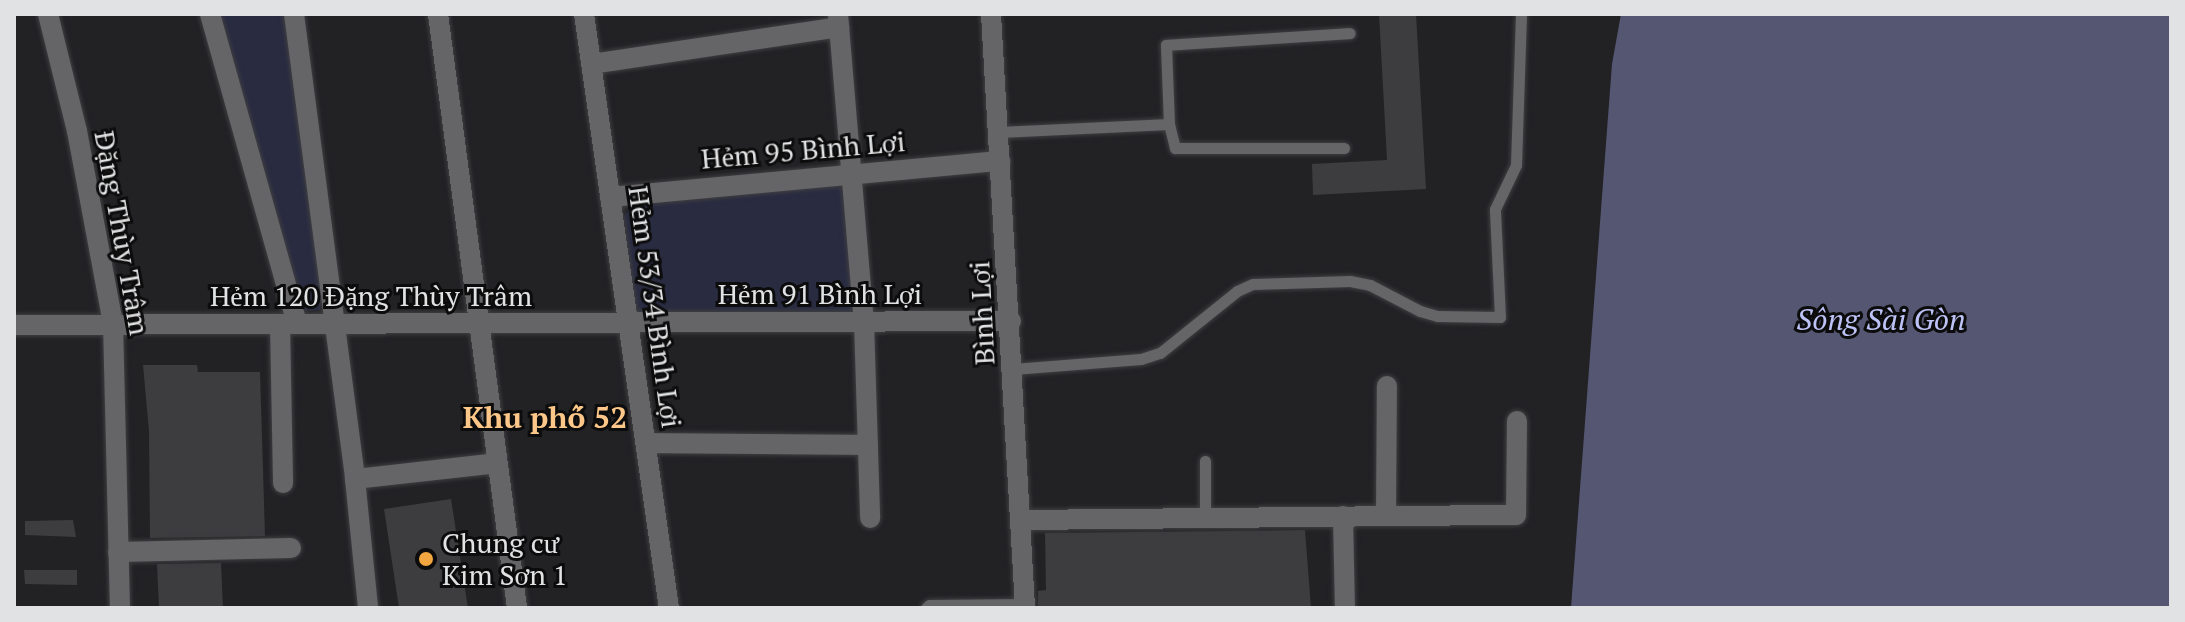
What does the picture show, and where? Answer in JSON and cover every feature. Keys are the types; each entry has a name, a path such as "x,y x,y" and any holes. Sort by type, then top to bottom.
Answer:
{"street":[{"name":"Đặng Thùy Trâm","path":"48,14 77,131 113,323 120,608"},
{"path":"210,14 289,324 283,483"},
{"path":"294,14 336,325 368,608"},
{"path":"438,14 517,608"},
{"name":"Hẻm 53/34 Bình Lợi","path":"584,14 669,608"},
{"name":"Bình Lợi","path":"991,14 1025,606"},
{"path":"592,64 838,20 864,322 870,518"},
{"name":"Hẻm 95 Bình Lợi","path":"610,197 1000,161"},
{"name":"Hẻm 91 Bình Lợi","path":"629,323 1011,321"},
{"name":"Hẻm 120 Đặng Thùy Trâm","path":"14,325 629,323"},
{"path":"1386,515 1387,386"},
{"path":"1021,520 1516,515 1517,421"},
{"path":"647,443 868,445"},
{"path":"355,479 497,463"},
{"path":"1343,516 1345,608"},
{"path":"118,552 291,548"}],"lane":[{"path":"1013,369 1141,359 1160,353 1237,291 1253,284 1350,281 1370,285 1420,311 1437,316 1500,317 1495,209 1516,165 1521,14"},
{"path":"1344,148 1175,148 1169,124 1166,45 1350,33"},
{"path":"999,132 1169,124"},
{"path":"1205,461 1205,518"},
{"path":"926,608 929,605 1025,606"}],"shaded area":[{"path":"220,14 284,14 322,301 320,310 306,311 299,303"},
{"path":"837,185 844,191 854,308 847,314 644,316 635,311 624,217 631,206"}],"water":[{"name":"Sông Sài Gòn","path":"1621,14 2171,14 2171,608 1571,608 1612,64"}],"building":[{"path":"1379,14 1416,14 1426,189 1313,195 1312,164 1387,160"},
{"path":"143,365 197,365 198,372 260,372 265,536 150,538 149,431"},
{"name":"Chung cư Kim Sơn 1","path":"451,499 468,608 399,608 384,509"},
{"path":"73,520 76,537 25,535 25,521"},
{"path":"1305,530 1311,608 1038,608 1038,591 1046,590 1045,533"},
{"path":"221,563 223,608 159,608 157,564"},
{"path":"24,570 77,570 77,585 25,584"}],"place":[{"name":"Chung cư Kim Sơn 1","path":"426,559"}],"district":[{"name":"Khu phố 52","path":"545,417"}]}
